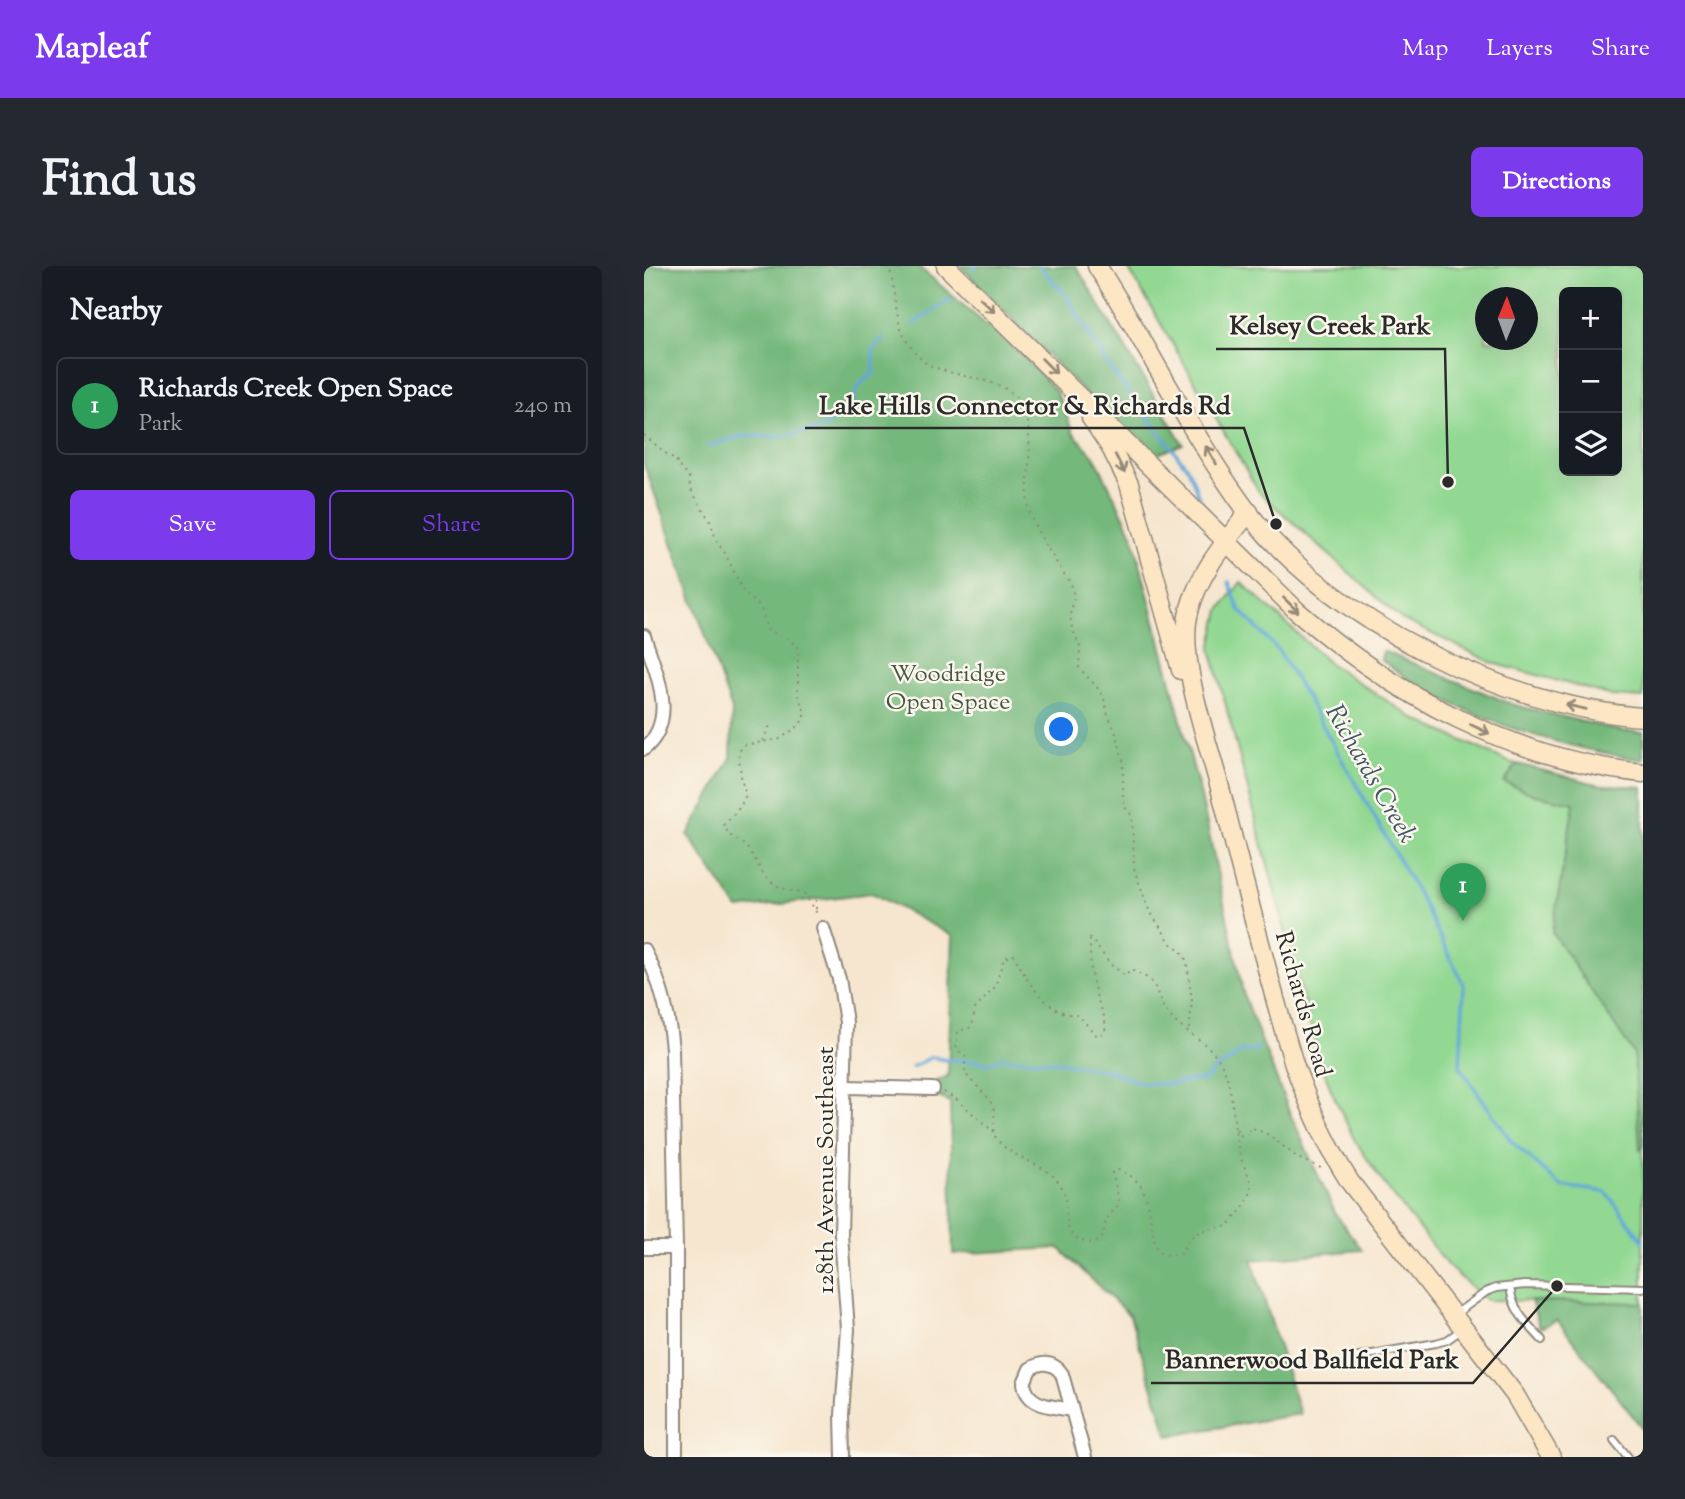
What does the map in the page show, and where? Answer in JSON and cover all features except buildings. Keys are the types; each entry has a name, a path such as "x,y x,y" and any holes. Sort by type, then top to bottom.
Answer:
{"main road":[{"path":"946,266 1297,611 1343,650 1414,696 1491,734 1576,760 1643,773"},
{"path":"1097,266 1214,461 1249,512 1280,548 1319,583 1411,644 1474,674 1549,701 1643,718"},
{"path":"1069,386 1111,448 1129,484 1179,666 1210,749"},
{"name":"Richards Road","path":"1249,512 1202,578 1188,622 1188,664 1287,1040 1308,1104 1335,1158 1350,1182 1515,1395 1546,1455"}],"street":[{"path":"644,636 660,687 664,715 658,734 644,749"},
{"name":"128th Avenue Southeast","path":"823,928 844,1003 846,1087 841,1234 848,1329 842,1415 843,1457"},
{"path":"644,950 663,993 670,1025 676,1248 676,1457"},
{"path":"846,1087 933,1088"},
{"path":"644,1248 676,1248"},
{"path":"1072,1410 1085,1457"}],"lane":[{"path":"1349,1358 1447,1340 1458,1322 1486,1292 1496,1288 1525,1285 1643,1288"},
{"path":"1510,1287 1515,1307 1524,1323 1542,1340"},
{"path":"1614,1440 1628,1457"}],"path":[{"path":"889,266 901,332 923,361 942,371 989,381 1016,397 1026,417 1031,458 1028,507 1034,524 1072,586 1074,597 1070,615 1080,647 1079,668 1104,699 1123,760 1123,794 1125,807 1132,816 1135,868 1139,883 1149,909 1172,944 1185,957 1191,991 1189,1032"},
{"path":"644,435 649,442 677,460 681,470 689,477 690,488 710,521 720,548 743,591 761,608 767,630 787,638 798,647 798,695 804,710 804,719 780,738 744,745 738,752 743,774 741,785 746,795 734,816 724,825 725,830 747,848 762,875 780,889 804,893 809,904 816,910"},
{"path":"762,742 771,723"},
{"path":"816,895 816,910 823,928"},
{"path":"933,1088 956,1099 994,1132 1000,1142 1052,1174 1063,1189 1069,1231 1084,1242 1095,1243 1102,1238 1106,1220 1116,1208 1119,1199 1112,1173 1116,1170 1133,1175 1143,1191 1150,1209 1156,1246 1159,1252 1168,1255 1181,1254 1187,1240 1199,1230 1228,1226 1247,1202 1251,1191 1250,1178 1240,1157 1224,1069 1218,1058 1202,1040 1168,1014 1153,981 1143,974 1129,970 1126,975 1118,970 1110,964 1090,937 1090,962 1096,995 1107,1020 1105,1033 1097,1036 1079,1015 1060,1012 1041,997 1014,955 1004,958 995,987 975,1009 972,1027 958,1031 956,1049 965,1056 965,1073 982,1088 994,1110 994,1132"},
{"path":"1236,1129 1241,1136 1250,1134 1251,1127 1269,1135 1298,1158 1323,1169"}],"green space":[{"name":"Woodridge Open Space","path":"644,266 918,266 1021,355 1056,391 1074,434 1095,457 1132,533 1201,797 1244,996 1289,1111 1335,1213 1362,1250 1252,1260 1300,1414 1168,1436 1130,1316 1059,1248 953,1254 950,1102 934,1095 935,1082 948,1076 953,936 872,893 738,909 688,835 731,758 732,710 644,464"},
{"path":"960,266 1076,266 1183,444 1153,456 1085,393"},
{"path":"1127,266 1643,266 1643,698 1612,696 1493,663 1401,619 1259,492"},
{"path":"1241,582 1329,663 1415,719 1509,762 1600,785 1643,787 1643,1303 1486,1300 1448,1266 1382,1181 1354,1139 1318,1055 1211,649 1220,610"},
{"path":"1383,651 1514,705 1621,731 1643,732 1643,760 1559,742 1478,715 1409,680 1381,660"},
{"path":"1517,764 1600,785 1643,787 1643,1147 1640,1150 1634,1054 1552,932 1574,803 1535,795 1504,782"},
{"path":"1531,1301 1643,1303 1643,1429 1557,1320 1540,1328"}],"waterway":[{"name":"Richards Creek","path":"1039,266 1066,295 1109,367 1189,470 1202,505"},
{"path":"914,323 951,299"},
{"path":"708,446 743,436 780,437 817,430 828,425 833,413 851,403 861,383 874,373 873,350 883,339"},
{"name":"Richards Creek","path":"1229,582 1239,609 1278,650 1307,698 1421,899 1464,985 1460,1067 1512,1142 1561,1186 1606,1192 1643,1241"},
{"path":"912,1067 932,1057 988,1064 1002,1058 1054,1061 1113,1072 1141,1083 1169,1084 1206,1079 1216,1068 1240,1052 1258,1047"}],"place":[{"name":"Kelsey Creek Park","path":"1448,482"},
{"name":"Lake Hills Connector & Richards Rd","path":"1276,524"},
{"name":"Richards Creek Open Space","path":"1463,921"},
{"name":"Bannerwood Ballfield Park","path":"1557,1286"}]}
